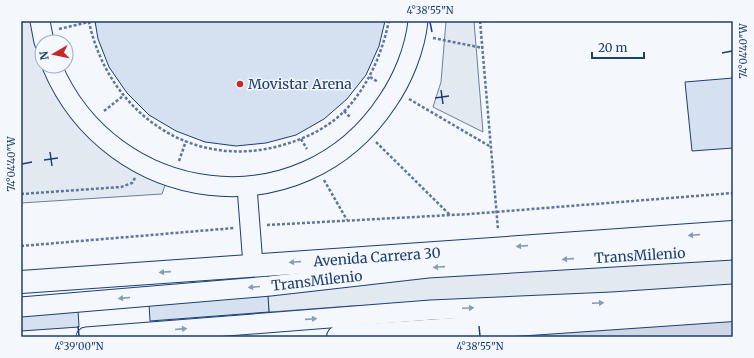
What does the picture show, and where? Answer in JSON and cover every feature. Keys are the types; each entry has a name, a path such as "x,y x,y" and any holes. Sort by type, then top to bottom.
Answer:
{"highway":[{"name":"Avenida Carrera 30","path":"21,282 500,247 733,232"},
{"path":"338,337 733,310"}],"street":[{"path":"56,74 72,104 88,124 106,141 134,159 173,178 194,184 247,187 279,180 317,168 344,151 365,132 394,91 406,66 417,28"},
{"path":"247,187 253,265"},
{"name":"TransMilenio","path":"21,306 270,286 428,268 733,250"},
{"path":"86,337 431,310 612,302 733,294"}],"path":[{"path":"42,32 89,22 93,40 104,68 123,96 147,119 175,137 204,147 239,152 269,149 301,139 326,126 344,111 370,77 384,47 389,21"},
{"path":"480,21 500,247"},
{"path":"417,28 483,48"},
{"path":"370,77 491,148"},
{"path":"88,124 123,96"},
{"path":"344,111 450,215"},
{"path":"21,194 127,186 135,179 136,165 134,159"},
{"path":"21,246 249,226 450,215 733,193"}],"shaded area":[{"path":"21,21 43,21 43,34 34,34 34,74 60,74 90,122 170,171 162,194 21,203"},
{"path":"446,21 474,21 483,132 433,107 441,82"},
{"path":"733,258 733,288 405,305 351,306 269,312 268,296 403,276"},
{"path":"733,313 733,337 436,337"}],"building":[{"name":"Movistar Arena","path":"95,21 385,21 379,46 366,75 347,99 324,119 296,135 266,143 236,146 205,142 176,131 149,115 127,93 109,67 98,39"},
{"path":"733,78 733,148 692,151 685,82"},
{"path":"268,296 269,312 150,321 149,304"},
{"path":"78,310 79,327 21,331 21,314"}],"place":[{"name":"Movistar Arena","path":"240,84"}]}
